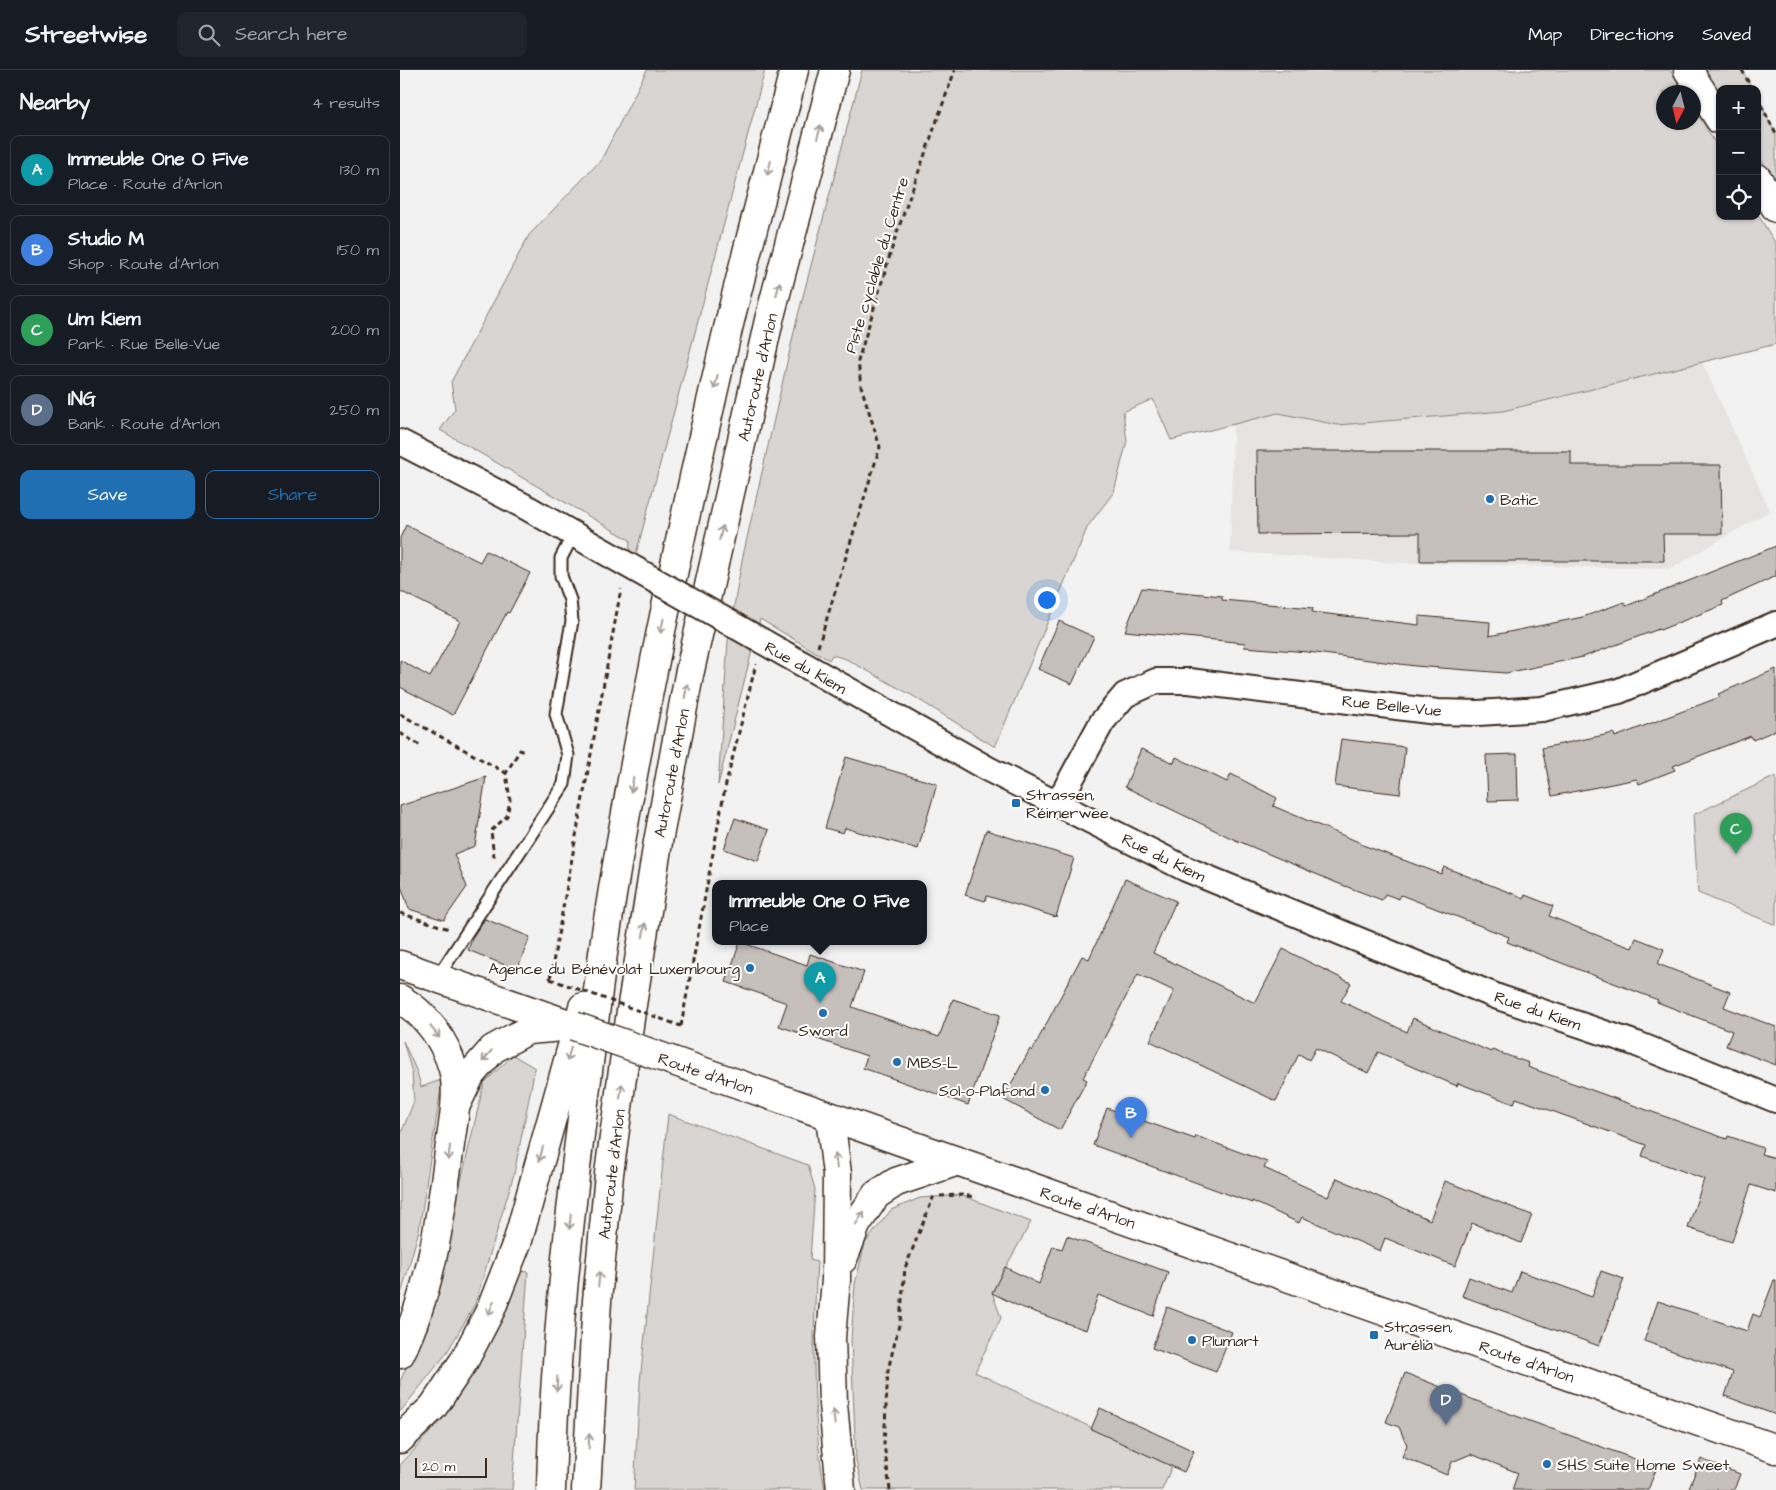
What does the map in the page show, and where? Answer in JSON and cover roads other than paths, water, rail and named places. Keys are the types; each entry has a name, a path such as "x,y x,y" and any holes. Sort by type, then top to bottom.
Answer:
{"main road":[{"path":"551,1490 561,1317 574,1173 607,923 653,668 690,497 727,334 794,70"},
{"name":"Autoroute d'Arlon","path":"586,1490 597,1300 610,1174 658,842 689,675 769,320 835,70"},
{"path":"1688,70 1716,114"},
{"path":"1761,184 1776,208"},
{"path":"400,1439 433,1406 464,1361 491,1309 518,1240 607,923"},
{"path":"400,965 437,978 532,1022"},
{"path":"400,999 411,1005 439,1034 454,1070 456,1105 439,1228 422,1299 400,1354"},
{"path":"456,1105 472,1074 493,1049 532,1022"},
{"name":"Route d'Arlon","path":"532,1022 574,1026 1776,1449"},
{"path":"830,1117 837,1174 836,1280 831,1337 833,1404 842,1482"},
{"path":"836,1280 856,1225 876,1195 896,1182 958,1161"}],"street":[{"name":"Rue du Kiem","path":"400,442 524,506 988,769 1186,869 1498,997 1637,1044 1776,1100"},
{"name":"Rue Belle-Vue","path":"1057,804 1102,722 1126,695 1156,681 1189,681 1437,712 1478,713 1542,709 1619,691 1776,624"}],"lane":[{"path":"437,978 564,784 568,755 556,714 572,621 570,600 561,576 561,558 573,535"}],"place":[{"name":"Batic","path":"1490,499"},
{"name":"Strassen, Réimerwee","path":"1016,803"},
{"name":"Um Kiem","path":"1736,854"},
{"name":"Agence du Bénévolat Luxembourg","path":"750,968"},
{"name":"Immeuble One O Five","path":"820,1003"},
{"name":"Sword","path":"823,1013"},
{"name":"MBS-L","path":"897,1062"},
{"name":"Sol-o-Plafond","path":"1045,1090"},
{"name":"Studio M","path":"1131,1138"},
{"name":"Strassen, Aurélia","path":"1374,1335"},
{"name":"Plumart","path":"1192,1340"},
{"name":"ING","path":"1446,1425"},
{"name":"SHS Suite Home Sweet","path":"1547,1464"}]}
